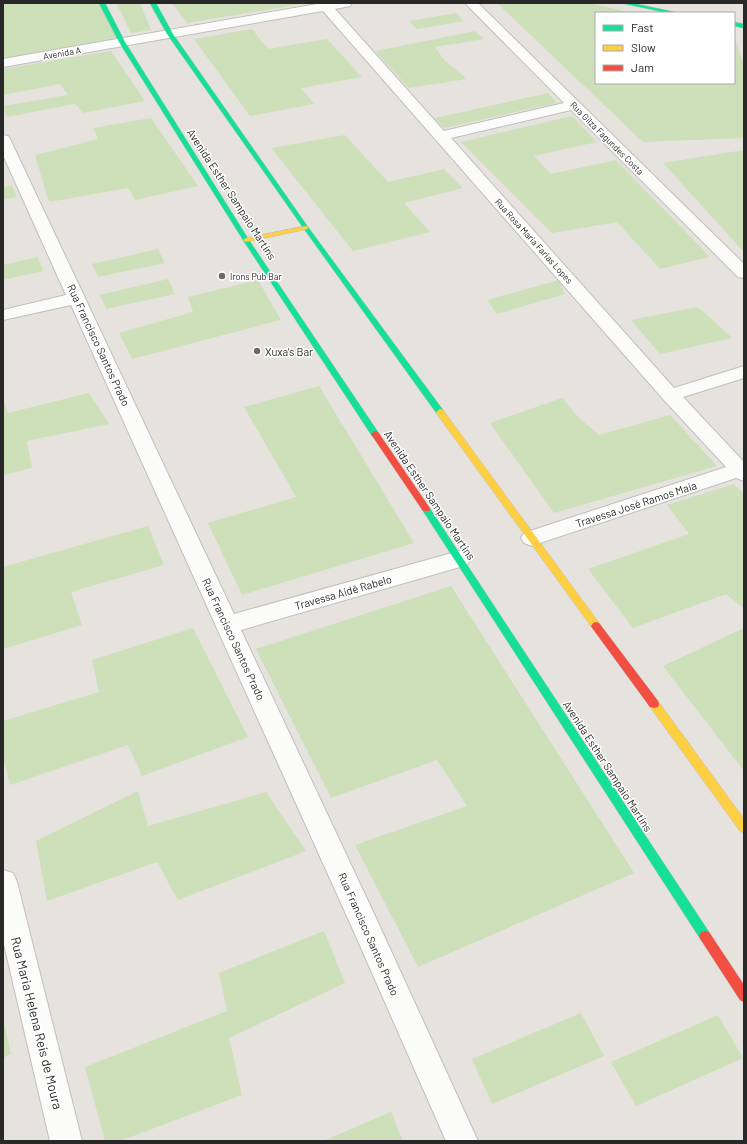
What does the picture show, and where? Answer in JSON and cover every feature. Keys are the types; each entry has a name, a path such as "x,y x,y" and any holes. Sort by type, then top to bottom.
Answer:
{"street":[{"name":"Avenida Esther Sampaio Martins","path":"102,3 122,42 246,240 459,559 744,996"},
{"path":"153,3 170,34 306,228 744,828"},
{"name":"Avenida A","path":"3,63 346,3"},
{"name":"Rua Gilza Fagundes Costa","path":"470,3 744,273"},
{"path":"624,3 671,12"},
{"name":"Rua Rosa Maria Farias Lopes","path":"326,6 670,395 742,472"},
{"path":"440,136 574,106"},
{"name":"Rua Francisco Santos Prado","path":"3,139 227,625 462,1141"},
{"path":"246,240 306,228"},
{"path":"3,315 77,298"},
{"path":"670,395 744,372"},
{"name":"Travessa José Ramos Maia","path":"532,538 742,472"},
{"name":"Travessa Aidê Rabelo","path":"227,625 459,559"},
{"name":"Rua Maria Helena Reis de Moura","path":"3,882 66,1141"}],"green space":[{"path":"3,3 102,3 122,42 3,62"},
{"path":"116,3 140,3 151,30 131,33"},
{"path":"172,3 308,3 187,23"},
{"path":"497,3 589,3 629,12 595,12 595,84 735,84 735,39 744,65 744,138 643,142"},
{"path":"456,13 464,21 417,29 409,21"},
{"path":"252,29 268,49 327,39 362,77 301,88 314,104 250,116 194,39"},
{"path":"475,31 484,39 435,47 444,60 467,79 409,88 375,51"},
{"path":"111,51 145,101 83,113 75,104 7,117 3,106 68,95 60,84 3,95 3,69"},
{"path":"548,93 557,103 444,128 435,118"},
{"path":"572,116 597,142 534,156 551,174 616,160 710,257 660,269 617,222 552,233 461,142"},
{"path":"151,118 198,186 135,200 128,188 49,202 35,155 98,139 93,128"},
{"path":"345,135 388,182 444,169 463,188 404,203 430,232 353,251 271,148"},
{"path":"744,150 744,252 663,163"},
{"path":"12,185 17,197 3,200 3,187"},
{"path":"158,249 165,263 98,277 92,264"},
{"path":"38,257 43,271 3,280 3,265"},
{"path":"168,279 175,294 106,309 100,295"},
{"path":"258,280 281,320 132,359 119,333 193,312 188,297"},
{"path":"559,280 565,294 497,314 487,300"},
{"path":"697,307 732,338 660,354 631,320"},
{"path":"319,386 414,543 242,595 208,523 296,497 244,407"},
{"path":"89,393 109,424 27,441 32,468 3,475 3,399 8,413"},
{"path":"562,398 580,419 599,435 670,415 717,466 554,513 490,423"},
{"path":"734,484 744,494 744,609 726,594 633,628 588,569 689,534 667,505"},
{"path":"148,526 164,565 71,592 82,625 3,649 3,567"},
{"path":"451,586 634,873 418,967 355,845 467,806 437,760 331,798 256,649"},
{"path":"193,628 248,737 142,776 128,745 10,785 3,757 3,721 99,692 92,660"},
{"path":"744,628 744,771 663,666"},
{"path":"138,791 148,826 266,792 306,851 178,900 157,862 47,901 36,841"},
{"path":"324,931 345,983 229,1038 242,1095 120,1141 105,1141 85,1067 227,1011 219,973"},
{"path":"581,1013 604,1056 492,1104 472,1059"},
{"path":"718,1015 743,1058 636,1106 611,1062"},
{"path":"3,1017 11,1054 3,1058"},
{"path":"391,1112 403,1141 323,1141"}],"traffic: fast":[{"path":"102,3 122,42 246,240 375,434"},
{"path":"153,3 170,34 306,228 440,412"},
{"path":"624,3 671,12"},
{"path":"735,24 744,26"},
{"path":"426,509 705,936"}],"traffic: slow":[{"path":"246,240 306,228"},
{"path":"440,412 596,626"},
{"path":"654,704 744,828"}],"traffic: jam":[{"path":"375,434 426,509"},
{"path":"596,626 654,704"},
{"path":"705,936 744,996"}],"place":[{"name":"Irons Pub Bar","path":"222,276"},
{"name":"Xuxa's Bar","path":"257,351"}]}
